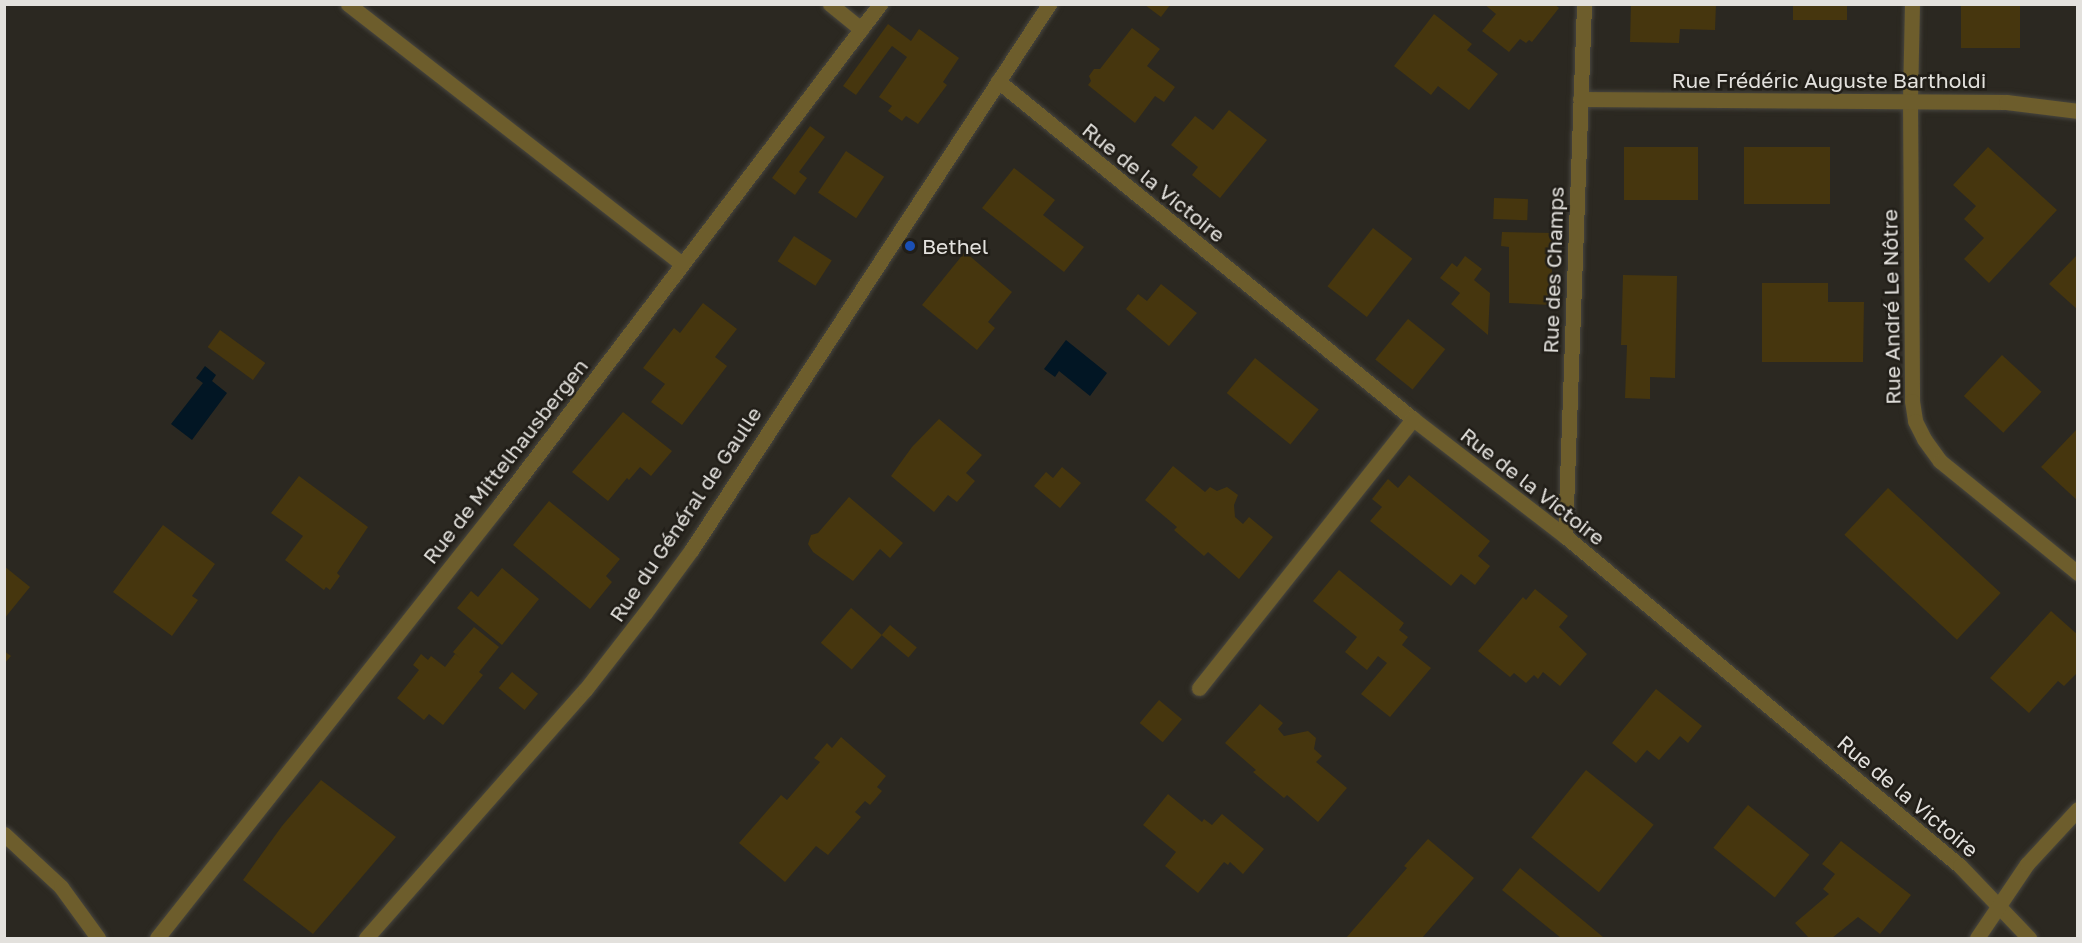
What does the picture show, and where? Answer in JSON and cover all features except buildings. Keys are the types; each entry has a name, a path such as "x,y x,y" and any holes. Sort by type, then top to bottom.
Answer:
{"street":[{"path":"348,4 682,264"},
{"path":"830,4 861,29"},
{"name":"Rue de Mittelhausbergen","path":"157,939 501,503 880,4"},
{"name":"Rue du Général de Gaulle","path":"366,939 585,690 692,549 1049,4"},
{"name":"Rue des Champs","path":"1565,536 1584,4"},
{"name":"Rue André Le Nôtre","path":"1912,4 1910,100 1912,401 1915,421 1924,439 1940,460 2078,573"},
{"name":"Rue de la Victoire","path":"998,81 1413,419 1565,536 1960,866 2029,939"},
{"name":"Rue Frédéric Auguste Bartholdi","path":"1580,99 2006,102 2078,111"},
{"path":"1199,688 1413,419"},
{"path":"1977,939 2027,864 2078,809"},
{"path":"4,834 61,887 98,939"}],"water":[{"path":"1066,340 1107,373 1090,396 1059,371 1055,377 1044,369"},
{"path":"205,366 216,375 212,381 227,393 192,440 171,424 203,383 196,378"}],"place":[{"name":"Bethel","path":"910,246"}]}
